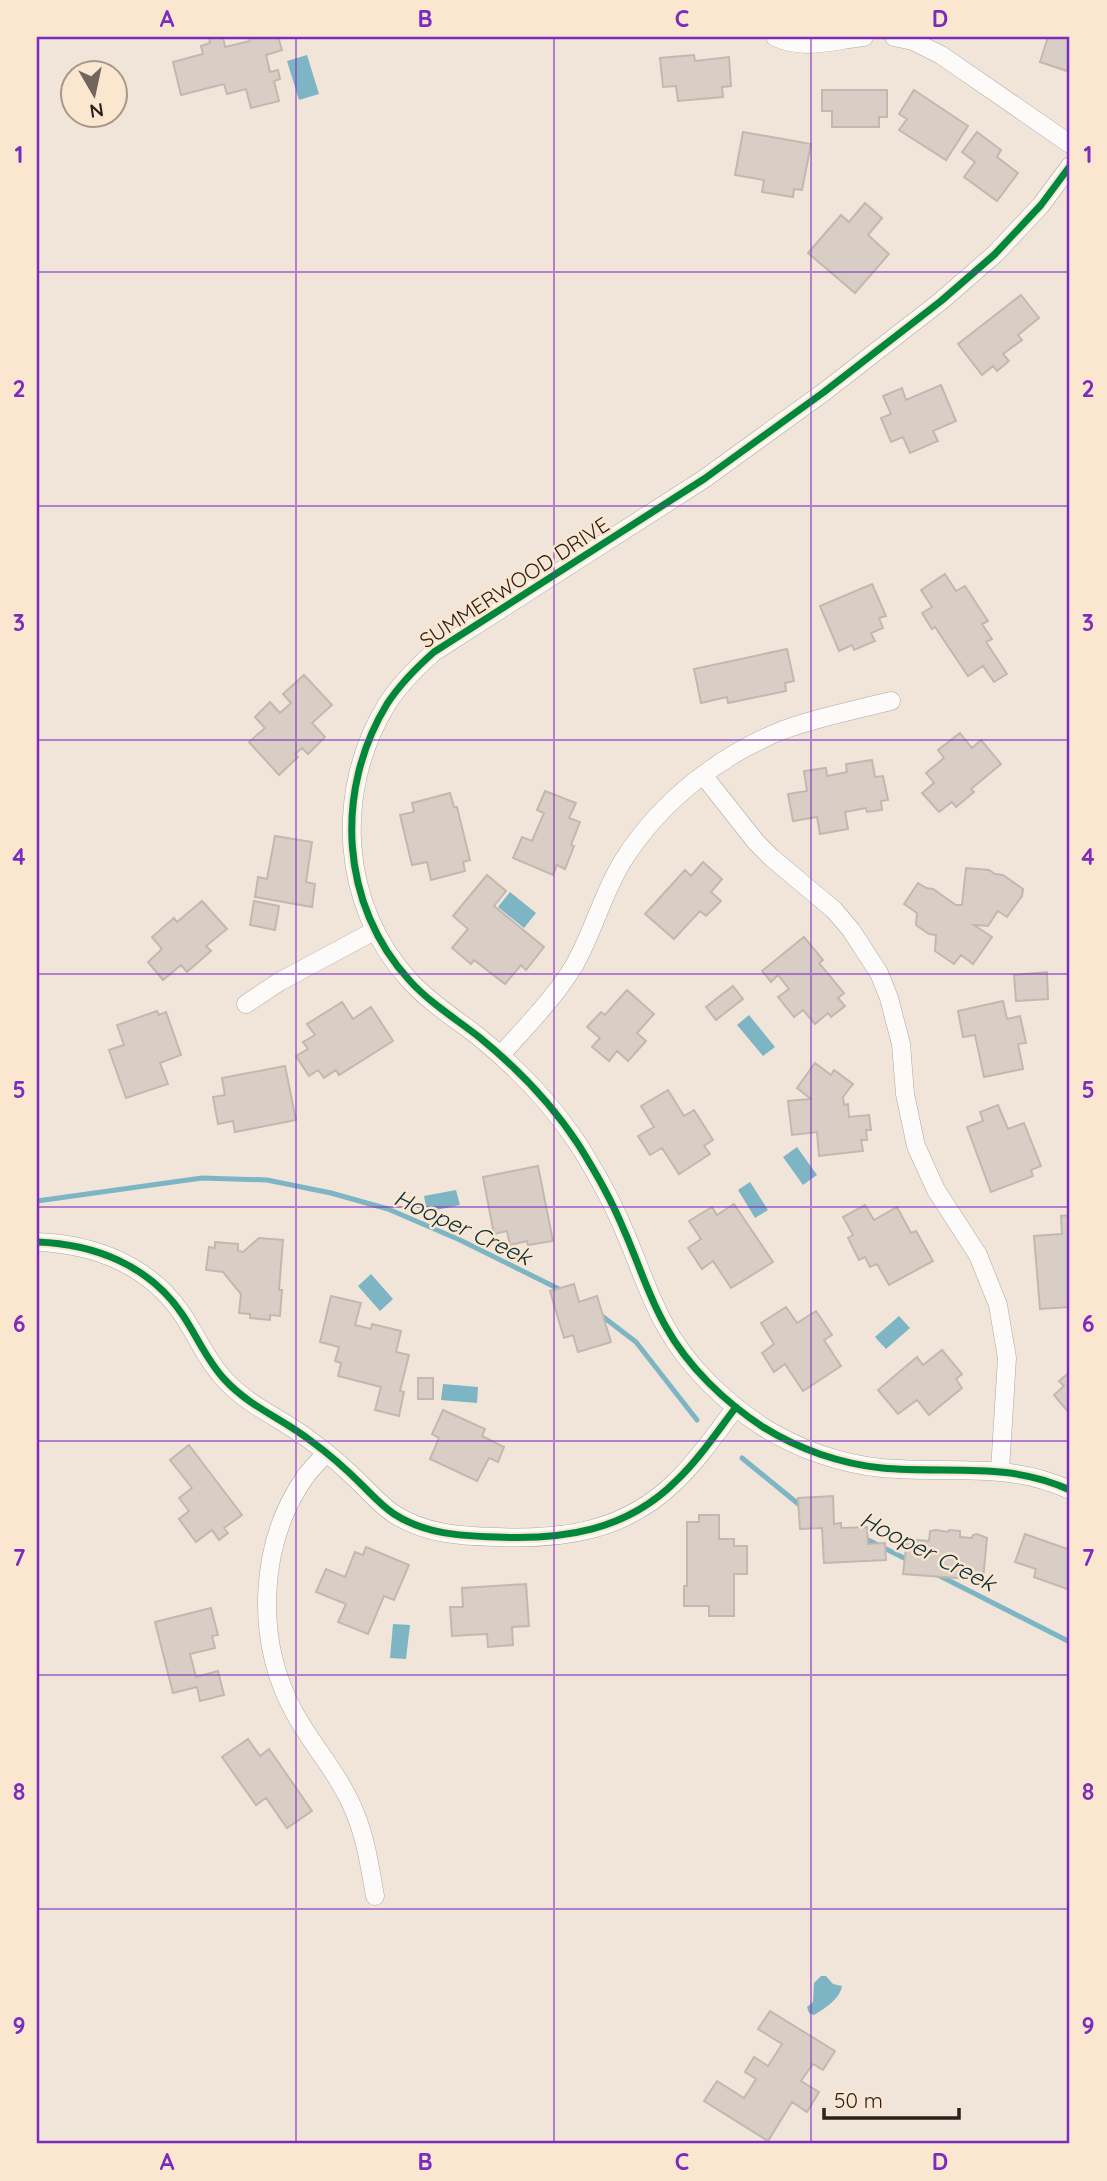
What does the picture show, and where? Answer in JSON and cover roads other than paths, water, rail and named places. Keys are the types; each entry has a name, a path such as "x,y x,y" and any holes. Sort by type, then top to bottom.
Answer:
{"street":[{"path":"775,37 797,44 813,45 864,37"},
{"path":"894,37 913,41 941,55 1070,144"},
{"name":"SUMMERWOOD DRIVE","path":"1070,166 1041,205 995,254 941,301 824,392 704,479 454,637 416,668 388,702 376,725 357,772 351,826 352,855 364,907 374,932 390,957 428,1000 501,1055 547,1104 589,1161 608,1195 652,1302 667,1329 701,1374 736,1407 790,1442 850,1462 881,1468 1000,1470 1029,1476 1070,1490"},
{"path":"501,1055 566,978 615,875 639,838 676,797 729,757 783,731 891,701"},
{"path":"704,775 764,850 843,920 866,950 879,973 889,998 901,1044 905,1094 916,1146 936,1190 978,1255 998,1305 1007,1358 1000,1470"},
{"path":"246,1004 279,982 374,932"},
{"path":"37,1242 101,1252 128,1264 149,1278 172,1300 225,1380 251,1403 327,1453 380,1505 408,1522 425,1528 470,1536 532,1539 558,1537 612,1523 660,1496 694,1462 736,1407"},
{"path":"327,1453 300,1486 276,1542 267,1587 268,1632 278,1674 293,1710 334,1771 356,1814 375,1896"}],"water":[{"path":"307,55 319,94 299,100 287,61"},
{"path":"510,892 536,913 524,928 498,907"},
{"path":"749,1015 775,1047 763,1056 737,1025"},
{"path":"797,1147 817,1175 803,1185 783,1157"},
{"path":"750,1182 768,1210 755,1218 738,1190"},
{"path":"456,1190 460,1205 427,1212 424,1196"},
{"path":"371,1274 393,1299 380,1311 358,1286"},
{"path":"899,1316 910,1328 886,1349 875,1337"},
{"path":"443,1384 478,1387 477,1403 441,1400"},
{"path":"393,1624 410,1625 406,1659 390,1658"},
{"path":"821,1976 826,1976 833,1984 842,1986 835,1999 814,2015 809,2013 807,2007 813,2002 814,1983"}],"waterway":[{"name":"Hooper Creek","path":"37,1201 202,1178 267,1180 331,1193 388,1209 460,1240 563,1291"},
{"name":"Hooper Creek","path":"598,1313 636,1342 697,1420"},
{"name":"Hooper Creek","path":"742,1458 802,1507"},
{"name":"Hooper Creek","path":"864,1538 908,1560"},
{"name":"Hooper Creek","path":"936,1574 1070,1642"}]}
